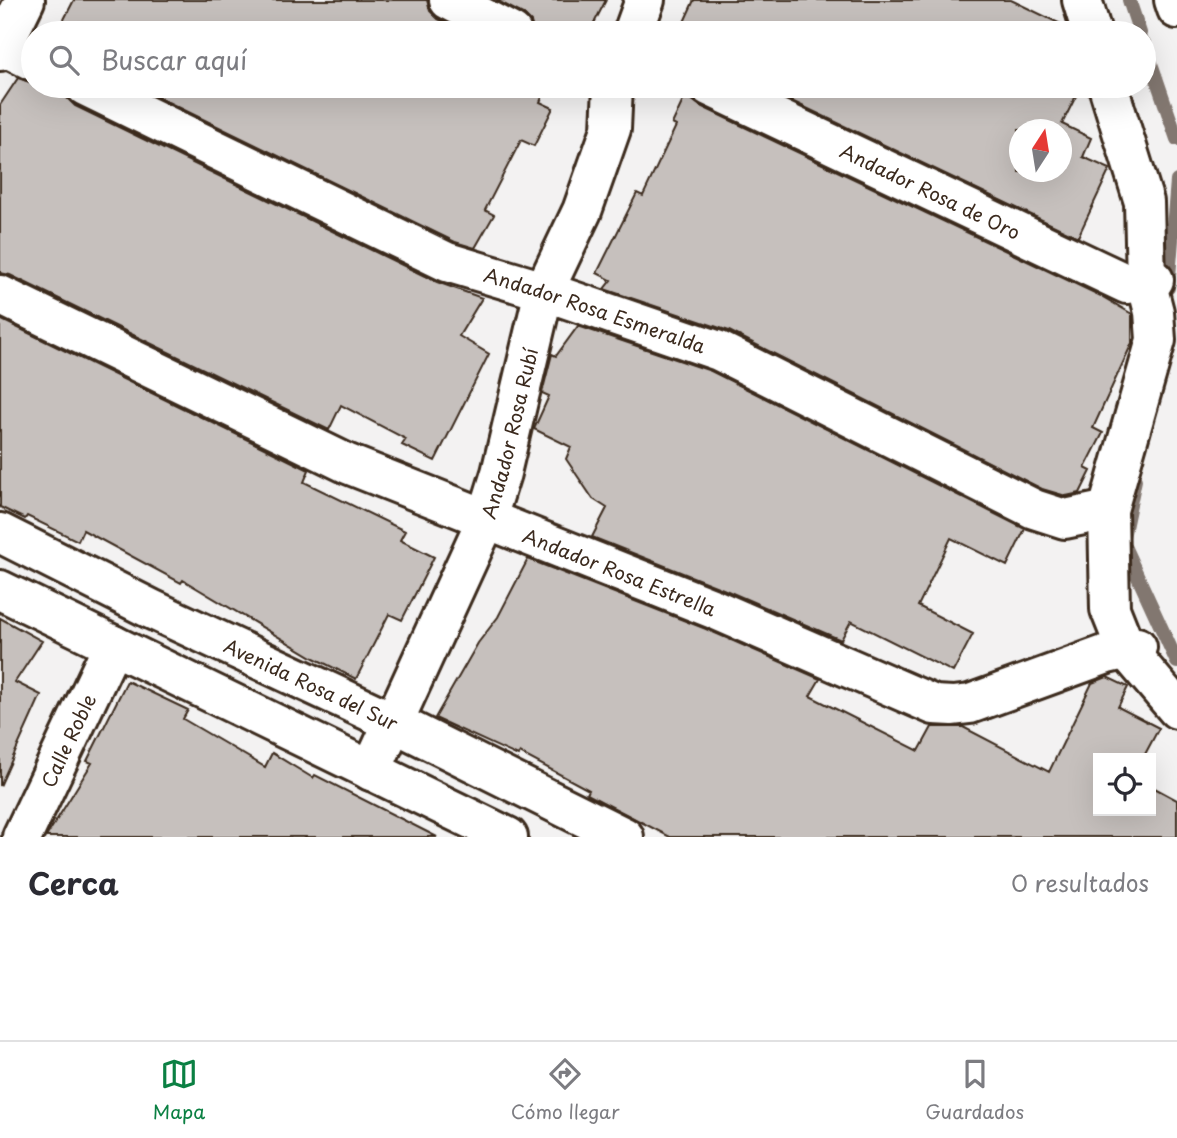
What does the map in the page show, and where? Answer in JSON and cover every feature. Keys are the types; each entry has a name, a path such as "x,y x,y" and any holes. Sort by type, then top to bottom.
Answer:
{"street":[{"path":"12,53 25,0"},
{"path":"449,0 489,21"},
{"path":"637,21 645,0"},
{"path":"1082,0 1088,21"},
{"path":"1174,0 1177,9"},
{"name":"Andador Rosa Esmeralda","path":"110,98 447,262 544,290 719,351 1034,509 1065,519 1108,510"},
{"name":"Andador Rosa Rubí","path":"371,771 487,518 501,473 544,290 582,211 611,129 613,98"},
{"name":"Andador Rosa de Oro","path":"734,98 1128,284 1150,280"},
{"path":"1112,98 1144,202 1156,341 1108,510 1110,609 1131,648 1177,709"},
{"name":"Andador Rosa Estrella","path":"0,295 348,464 714,609 934,705 970,704 1131,648"},
{"name":"Avenida Rosa del Sur","path":"0,533 152,609 395,723 624,837"},
{"path":"0,590 508,837"},
{"name":"Calle Roble","path":"22,837 113,645"}],"building":[{"path":"74,0 427,0 430,11 442,21 63,21"},
{"path":"496,0 606,0 595,21 530,21 523,14"},
{"path":"694,0 1011,0 1055,21 684,21"},
{"path":"18,78 21,79 21,98 67,98 75,106 437,282 482,298 459,336 489,354 435,461 402,445 406,439 341,405 329,430 10,275 0,273 0,105"},
{"path":"160,98 542,98 540,102 553,108 534,146 521,140 485,210 494,215 475,248 455,242"},
{"path":"684,98 691,98 700,106 1101,296 1132,314 1132,343 1093,428 1103,433 1085,468 1091,471 1080,493 1066,496 1042,489 729,331 604,289 611,280 597,273 637,193 643,196 676,126 672,124"},
{"path":"785,98 1075,98 1064,119 1009,119 1009,182 1072,182 1072,129 1091,138 1083,157 1110,169 1078,237"},
{"path":"0,319 309,470 304,482 405,531 400,540 434,557 402,620 389,614 356,679 314,658 183,580 181,583 83,530 78,541 27,516 25,519 0,507"},
{"path":"578,326 711,371 1025,529 1007,566 951,538 918,606 973,634 953,672 851,621 841,640 592,537 607,508 593,499 566,459 571,447 534,429 549,396 542,393 552,354 556,356"},
{"path":"528,559 706,629 820,679 810,696 919,751 932,727 963,727 1049,772 1092,683 1107,677 1128,687 1118,707 1159,728 1146,753 1093,753 1093,816 1156,816 1156,789 1177,800 1177,837 670,837 587,794 589,790 520,753 518,756 435,718 478,643 498,617"},
{"path":"0,618 42,641 15,682 41,695 0,786"},
{"path":"127,681 188,710 183,719 265,767 272,753 313,778 315,775 437,837 46,837 92,763 87,761"}],"waterway":[{"path":"1129,0 1136,21"},
{"path":"1156,78 1177,139"},
{"path":"1168,288 1177,181"},
{"path":"1135,480 1122,542 1177,662"}]}
